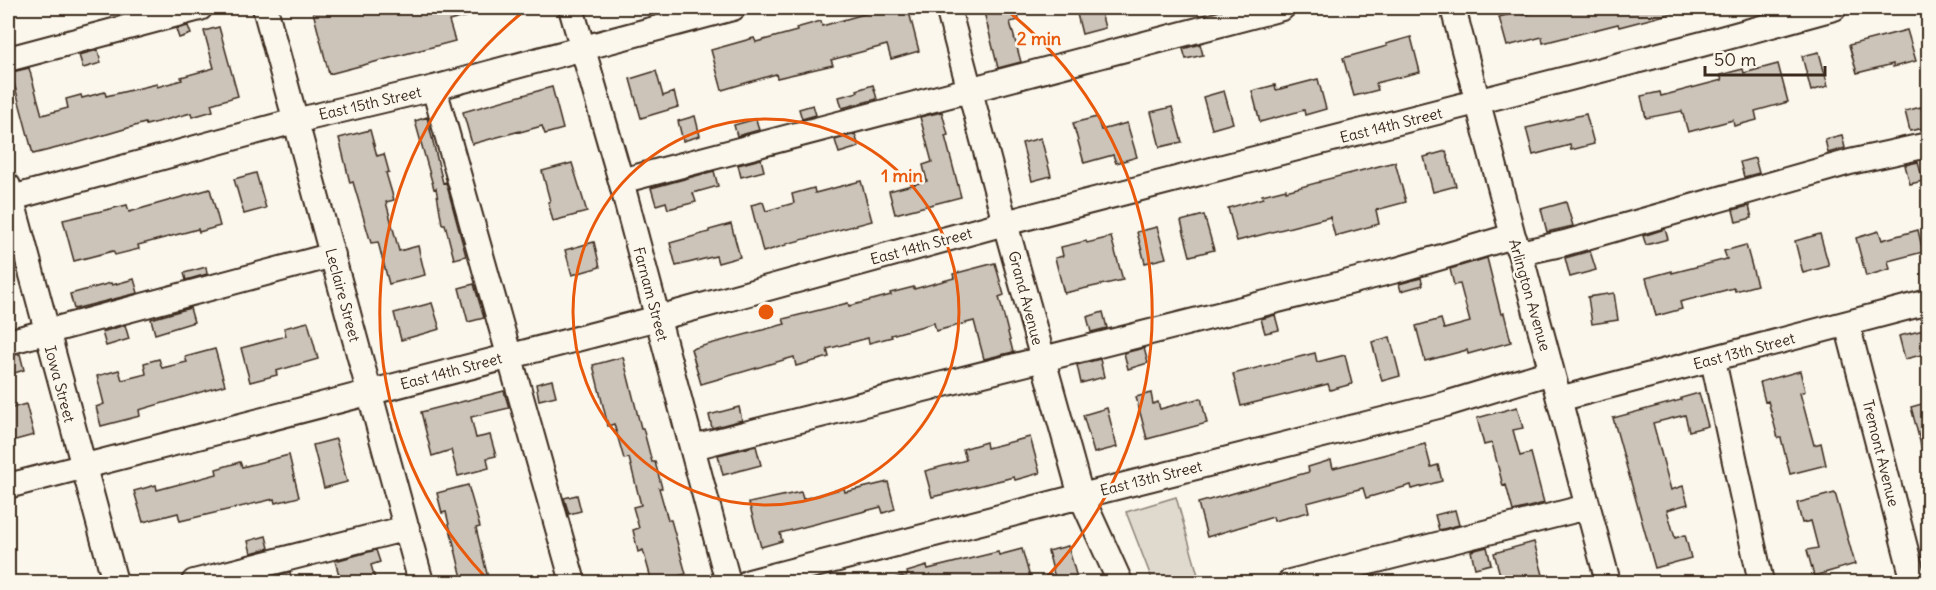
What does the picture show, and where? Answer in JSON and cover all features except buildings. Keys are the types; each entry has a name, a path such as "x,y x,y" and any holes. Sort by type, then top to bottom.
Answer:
{"street":[{"path":"8,59 200,8"},
{"name":"Leclaire Street","path":"265,8 421,582"},
{"name":"Farnam Street","path":"571,8 621,181 728,582"},
{"name":"East 15th Street","path":"9,194 434,88 733,8"},
{"name":"Grand Avenue","path":"948,8 1081,496 1120,582"},
{"path":"621,181 1282,8"},
{"name":"Arlington Avenue","path":"1454,8 1608,582"},
{"name":"East 14th Street","path":"8,486 658,318 1005,223 1479,102 1834,8"},
{"path":"434,88 573,582"},
{"path":"693,447 1397,270 1516,245 1565,243 1850,162 1929,145"},
{"name":"Iowa Street","path":"9,194 114,582"},
{"path":"8,342 333,255"},
{"name":"East 13th Street","path":"1559,399 1929,302"},
{"name":"Tremont Avenue","path":"1847,324 1914,582"},
{"path":"1713,360 1761,582"},
{"name":"East 13th Street","path":"749,582 1446,404 1551,372"},
{"path":"1290,582 1587,507"},
{"path":"194,582 407,528"}],"shaded area":[{"path":"1176,497 1200,582 1153,582 1126,512"}]}
